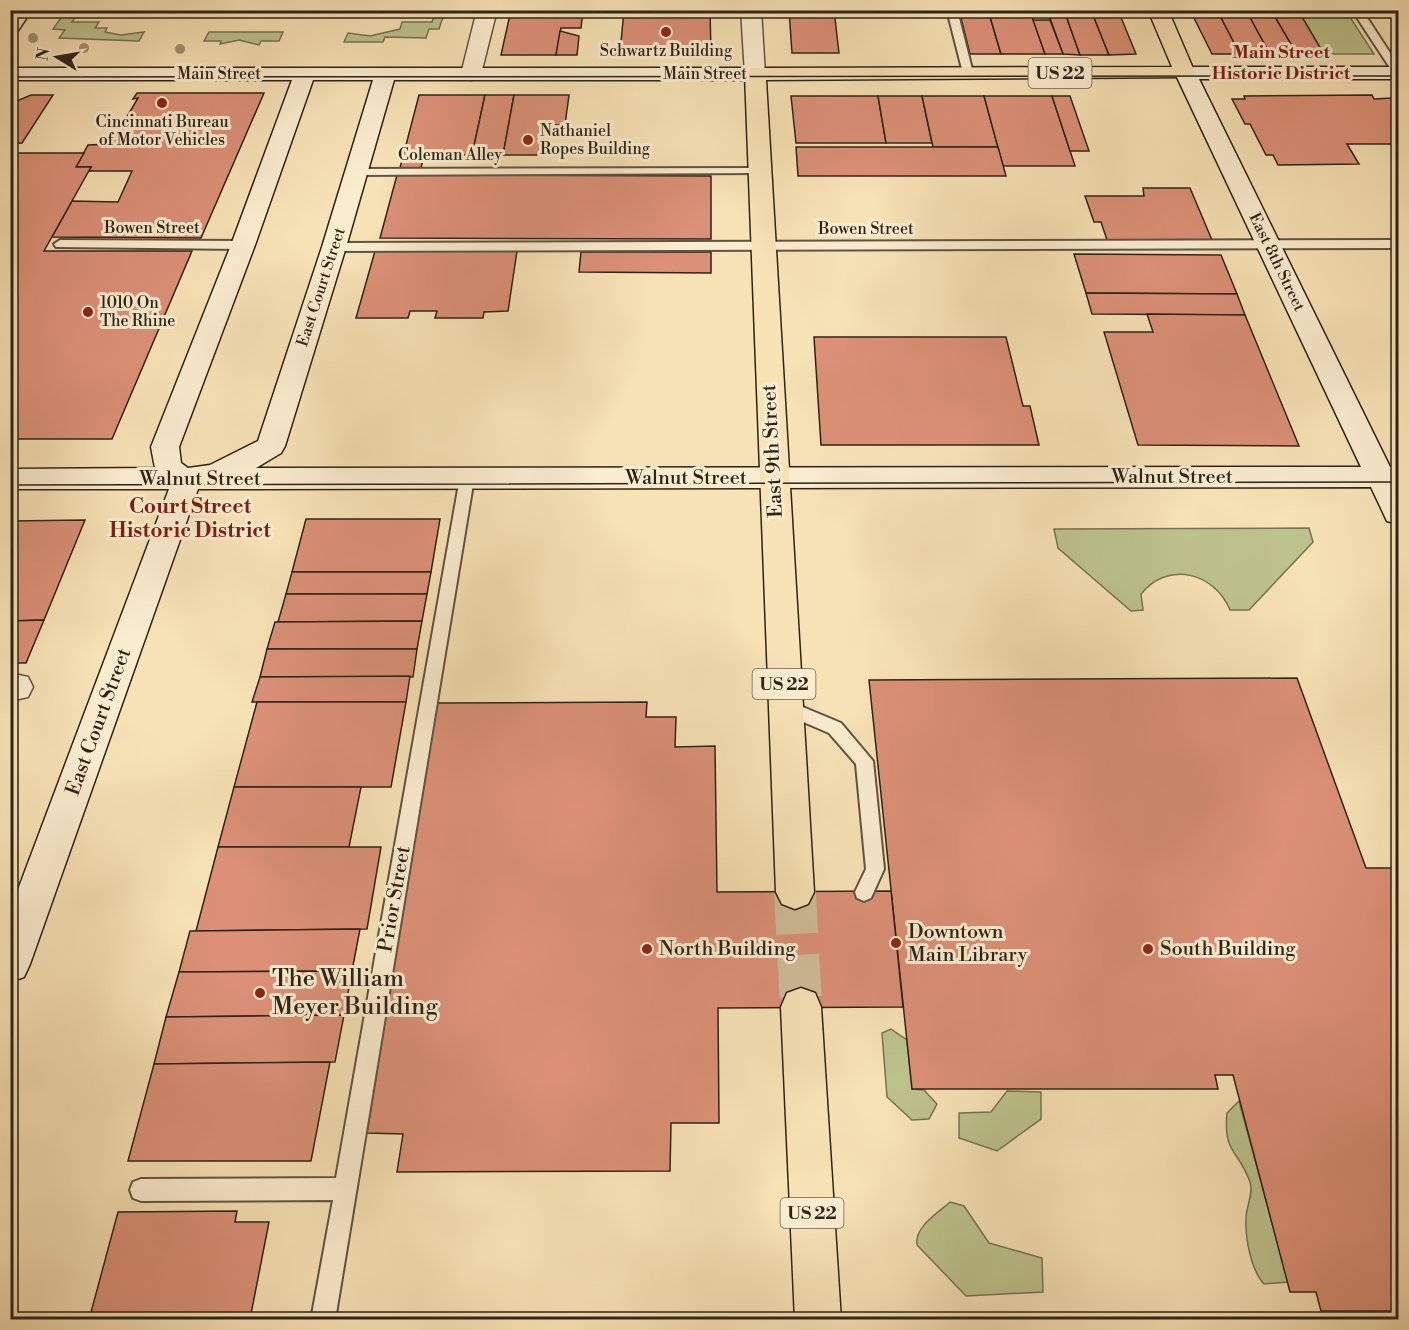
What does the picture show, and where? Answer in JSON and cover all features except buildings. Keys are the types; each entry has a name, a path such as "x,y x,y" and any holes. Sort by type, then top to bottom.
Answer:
{"main road":[{"path":"10,28 23,10"},
{"name":"East 8th Street","path":"1158,10 1185,73"},
{"name":"Main Street","path":"755,74 1185,73"},
{"name":"East 9th Street","path":"755,74 795,892"},
{"name":"US 22","path":"801,1007 818,1320"}],"street":[{"path":"471,74 486,10"},
{"name":"East 9th Street","path":"751,10 755,74"},
{"name":"Main Street","path":"1185,73 1398,73"},
{"name":"East 8th Street","path":"1185,73 1268,245 1390,477 1398,513"},
{"name":"Main Street","path":"10,74 755,74"},
{"path":"187,480 171,472 166,461 165,447 243,245 305,74"},
{"name":"East Court Street","path":"10,964 187,480 225,472 254,459 271,446 334,247 385,74"},
{"name":"Walnut Street","path":"10,479 1390,477"}],"lane":[{"path":"951,10 968,73"},
{"path":"1357,10 1398,73"},
{"name":"Coleman Alley","path":"356,171 759,171"},
{"name":"Bowen Street","path":"60,244 243,245"},
{"name":"Bowen Street","path":"334,247 1398,244"},
{"name":"Prior Street","path":"323,1320 467,478"},
{"path":"786,707 835,728 864,761 875,868 864,892"},
{"path":"141,1190 346,1189"}],"green space":[{"path":"66,11 79,11 72,22 99,22 95,28 107,28 105,32 121,35 144,32 139,41 59,38 65,30 53,29"},
{"path":"436,11 445,11 439,29 429,29 426,38 385,37 383,42 344,42 348,33 370,36 400,29 402,22 432,22"},
{"path":"1298,11 1346,11 1374,54 1324,54"},
{"path":"209,32 283,32 279,41 261,41 259,45 239,40 220,44 221,41 204,41"},
{"path":"1309,528 1313,542 1249,610 1230,610 1214,587 1190,575 1177,574 1152,583 1141,594 1143,610 1131,611 1058,548 1054,529"},
{"path":"891,1029 907,1040 912,1089 924,1090 937,1104 929,1119 912,1120 887,1097 882,1033"},
{"path":"1007,1091 1041,1092 1041,1119 997,1151 959,1138 959,1113 991,1112"},
{"path":"1239,1101 1288,1282 1264,1284 1259,1278 1250,1253 1246,1218 1251,1186 1227,1137 1226,1126 1227,1113"},
{"path":"950,1202 964,1206 989,1243 1042,1258 1043,1292 966,1296 917,1245 917,1238 923,1226"}],"tunnel":[{"path":"795,892 801,1007"}],"tram line":[{"path":"10,77 1398,76"},
{"path":"10,485 1398,482"}],"place":[{"name":"Schwartz Building","path":"666,32"},
{"name":"Cincinnati Bureau of Motor Vehicles","path":"162,103"},
{"name":"Nathaniel Ropes Building","path":"528,140"},
{"name":"1010 On The Rhine","path":"88,312"},
{"name":"Downtown Main Library","path":"896,943"},
{"name":"North Building","path":"647,949"},
{"name":"South Building","path":"1148,949"},
{"name":"The William Meyer Building","path":"260,993"}],"district":[{"name":"Main Street Historic District","path":"1281,62"},
{"name":"Court Street Historic District","path":"190,519"}]}
